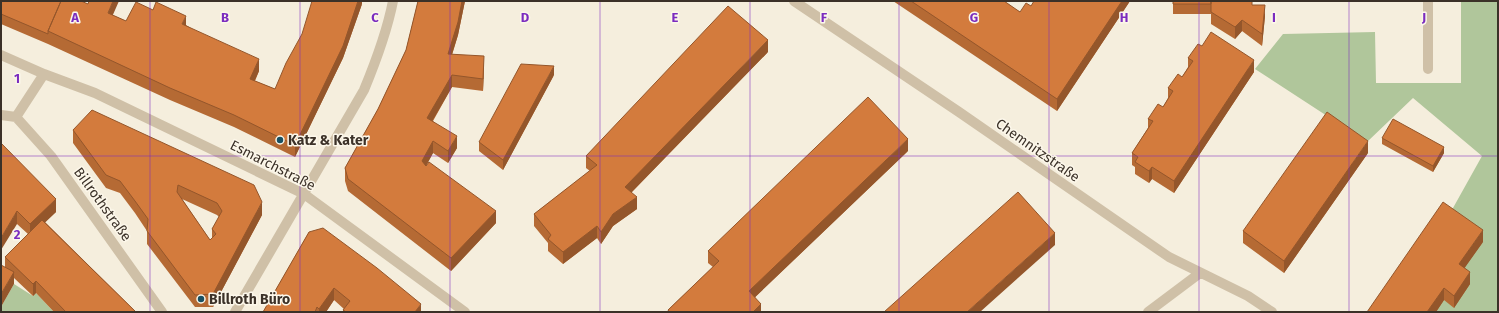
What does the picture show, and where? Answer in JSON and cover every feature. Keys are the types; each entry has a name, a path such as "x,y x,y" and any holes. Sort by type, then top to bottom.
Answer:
{"street":[{"path":"235,312 364,90 379,54 390,18 393,1"},
{"name":"Chemnitzstraße","path":"794,1 959,112 1150,246 1168,257 1248,296 1272,312"},
{"path":"1428,1 1428,69"},
{"name":"Esmarchstraße","path":"1,55 44,74 94,93 304,194 465,312"},
{"path":"1,115 16,117 44,74"},
{"name":"Billrothstraße","path":"16,117 51,156 162,312"},
{"path":"1148,312 1200,273"}],"green space":[{"path":"1461,1 1498,2 1498,312 1413,312 1400,303 1482,156 1413,98 1367,142 1255,69 1283,34 1375,32 1376,83 1461,83"},
{"path":"14,284 33,296 36,293 54,312 1,312 1,307"}],"building":[{"path":"1,1 61,1 48,34 1,14"},
{"path":"61,1 81,1 88,4 89,1 113,1 108,13 126,21 136,2 153,10 156,2 186,16 182,24 259,59 250,79 275,89 286,63 302,34 312,1 358,1 343,46 295,145 234,115 170,88 48,31"},
{"path":"418,1 462,1 458,22 448,54 484,56 483,79 452,75 427,118 457,136 448,151 433,141 422,161 426,166 429,162 496,211 451,258 348,179 345,168 378,109 406,50"},
{"path":"911,1 1004,1 1020,12 1026,3 1031,6 1034,1 1122,1 1057,99"},
{"path":"1173,1 1211,1 1211,4 1173,4"},
{"path":"1211,1 1252,1 1252,5 1265,5 1262,34 1242,20 1235,27 1211,12"},
{"path":"728,6 768,40 625,187 637,197 613,214 601,232 597,226 563,252 548,239 551,235 534,214 597,165 586,156"},
{"path":"1211,32 1254,60 1174,181 1152,167 1149,171 1135,162 1138,157 1132,153 1153,121 1148,119 1158,104 1163,107 1173,91 1168,88 1178,74 1182,77 1193,61 1188,58 1198,44 1202,46"},
{"path":"521,64 554,66 503,160 479,142"},
{"path":"868,97 908,139 749,291 761,304 753,312 669,312 668,310 719,261 708,251"},
{"path":"92,110 254,185 262,202 213,294 195,295 147,231 148,219 135,201 120,181 106,175 73,130","holes":["178,185 217,203 222,211 212,229 216,234 210,240 177,192"]},
{"path":"1327,112 1368,141 1284,261 1243,231"},
{"path":"1393,119 1444,147 1433,166 1382,138"},
{"path":"1,143 56,199 30,224 17,211 1,238"},
{"path":"1018,192 1055,233 967,312 884,312"},
{"path":"1443,202 1483,230 1459,264 1470,272 1454,296 1444,288 1427,312 1367,312"},
{"path":"42,220 136,312 66,312 36,281 33,284 5,257"},
{"path":"323,228 377,268 421,304 415,312 346,312 343,310 350,301 334,288 319,309 317,307 315,312 263,312 309,232"},
{"path":"1,265 14,272 1,294"}],"place":[{"name":"Katz & Kater","path":"280,140"},
{"name":"Billroth Büro","path":"201,299"}]}
